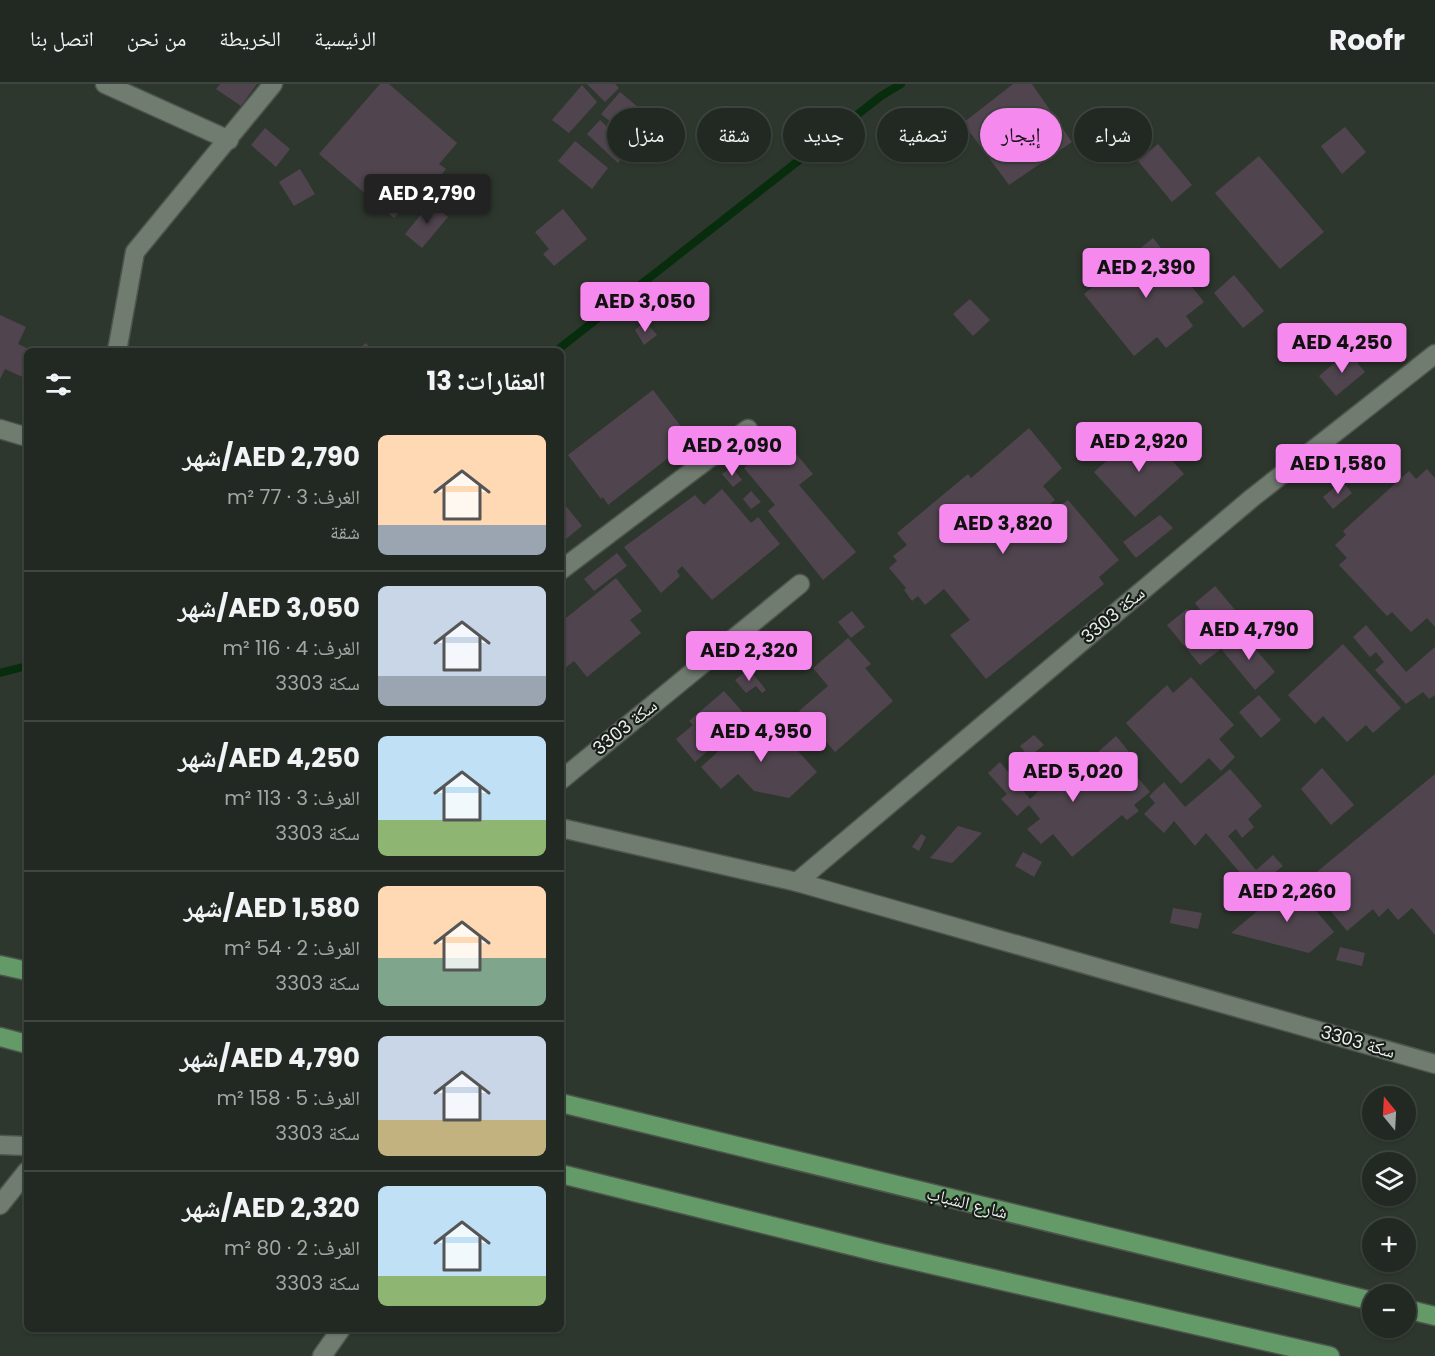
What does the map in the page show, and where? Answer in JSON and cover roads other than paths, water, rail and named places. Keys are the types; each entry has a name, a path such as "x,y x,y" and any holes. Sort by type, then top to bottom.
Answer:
{"main road":[{"path":"0,965 24,970"},
{"path":"0,1037 24,1043"},
{"name":"شارع الشباب","path":"564,1104 1362,1299"},
{"path":"564,1175 881,1253 1330,1356"},
{"path":"1416,1311 1435,1316"}],"street":[{"path":"105,84 229,140"},
{"path":"118,348 135,252 273,84"},
{"name":"سكة 3303","path":"797,882 1252,498 1435,354"},
{"path":"0,429 24,436"},
{"path":"564,568 748,429"},
{"name":"سكة 3303","path":"564,778 800,584"},
{"name":"سكة 3303","path":"564,829 797,882 1435,1064"},
{"path":"0,1145 24,1146"},
{"path":"0,1205 24,1175"},
{"path":"322,1356 339,1332"}],"waterway":[{"path":"560,348 881,96 901,84"},
{"path":"0,673 24,667"}]}
